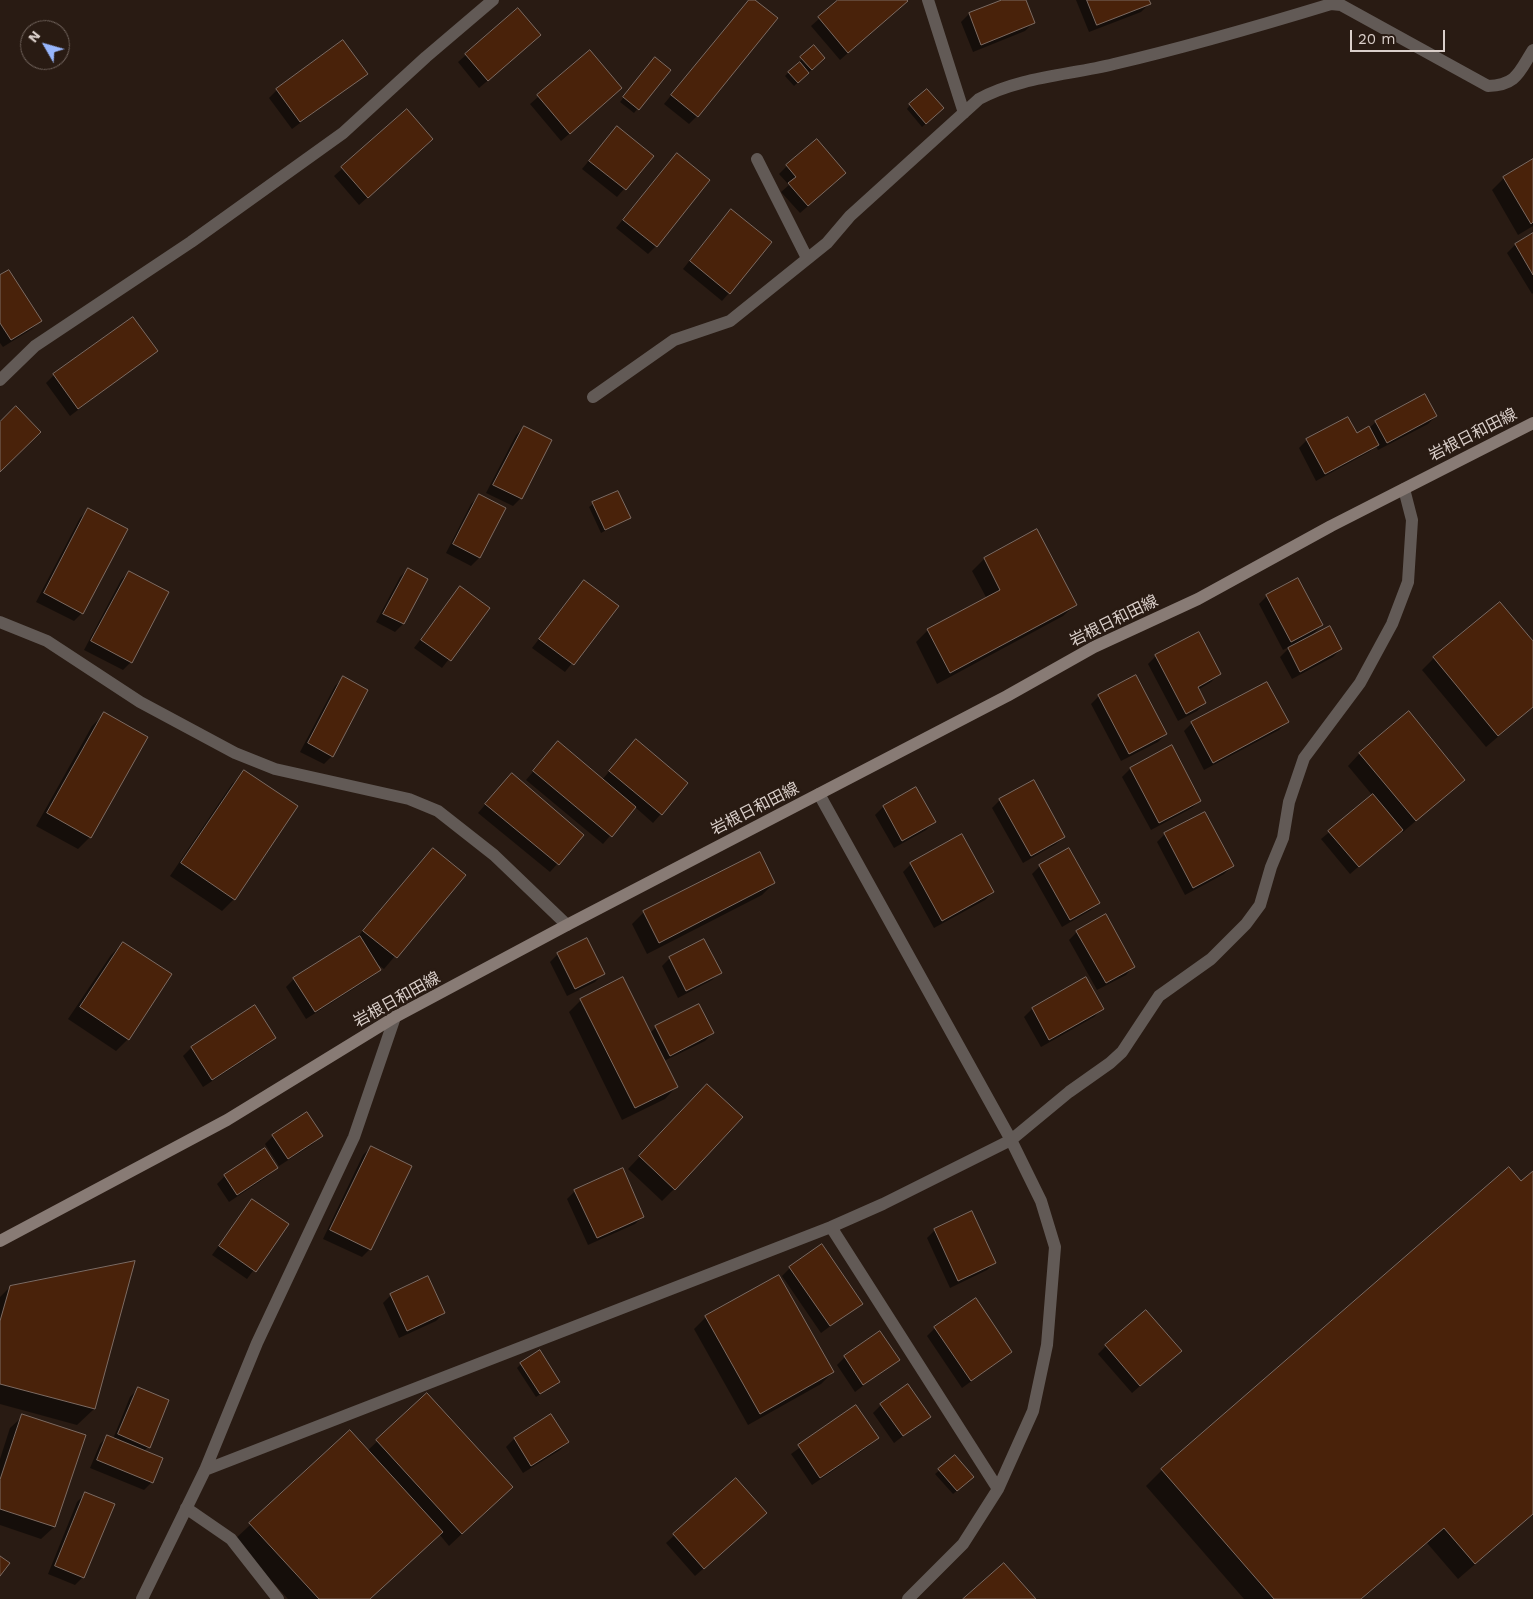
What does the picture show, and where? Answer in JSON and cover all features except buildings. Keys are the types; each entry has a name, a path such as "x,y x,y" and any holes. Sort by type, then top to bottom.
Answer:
{"main road":[{"name":"岩根日和田線","path":"0,1240 227,1120 395,1017 567,925 1007,696 1094,647 1198,599 1331,526 1533,423"}],"street":[{"path":"0,380 35,346 191,242 343,133 426,57 493,0"},
{"path":"928,0 964,113"},
{"path":"593,397 674,340 730,321 827,243 850,216 979,99 1004,87 1112,65 1216,39 1331,4 1341,5 1488,86 1504,86 1514,78 1533,50"},
{"path":"757,159 807,258"},
{"path":"205,1470 831,1227 883,1204 1012,1140 1122,1052 1159,996 1211,959 1246,924 1260,905 1271,866 1283,838 1289,802 1304,758 1360,683 1392,624 1408,582 1412,520 1404,489"},
{"path":"0,622 47,641 140,702 235,754 275,770 409,799 438,811 494,854 567,925"},
{"path":"819,794 1012,1140 1041,1201 1055,1247 1048,1345 1033,1411 998,1489 963,1544 908,1599"},
{"path":"142,1599 205,1470 257,1343 354,1138 395,1017"},
{"path":"831,1227 998,1489"},
{"path":"186,1508 231,1539 278,1599"}]}
